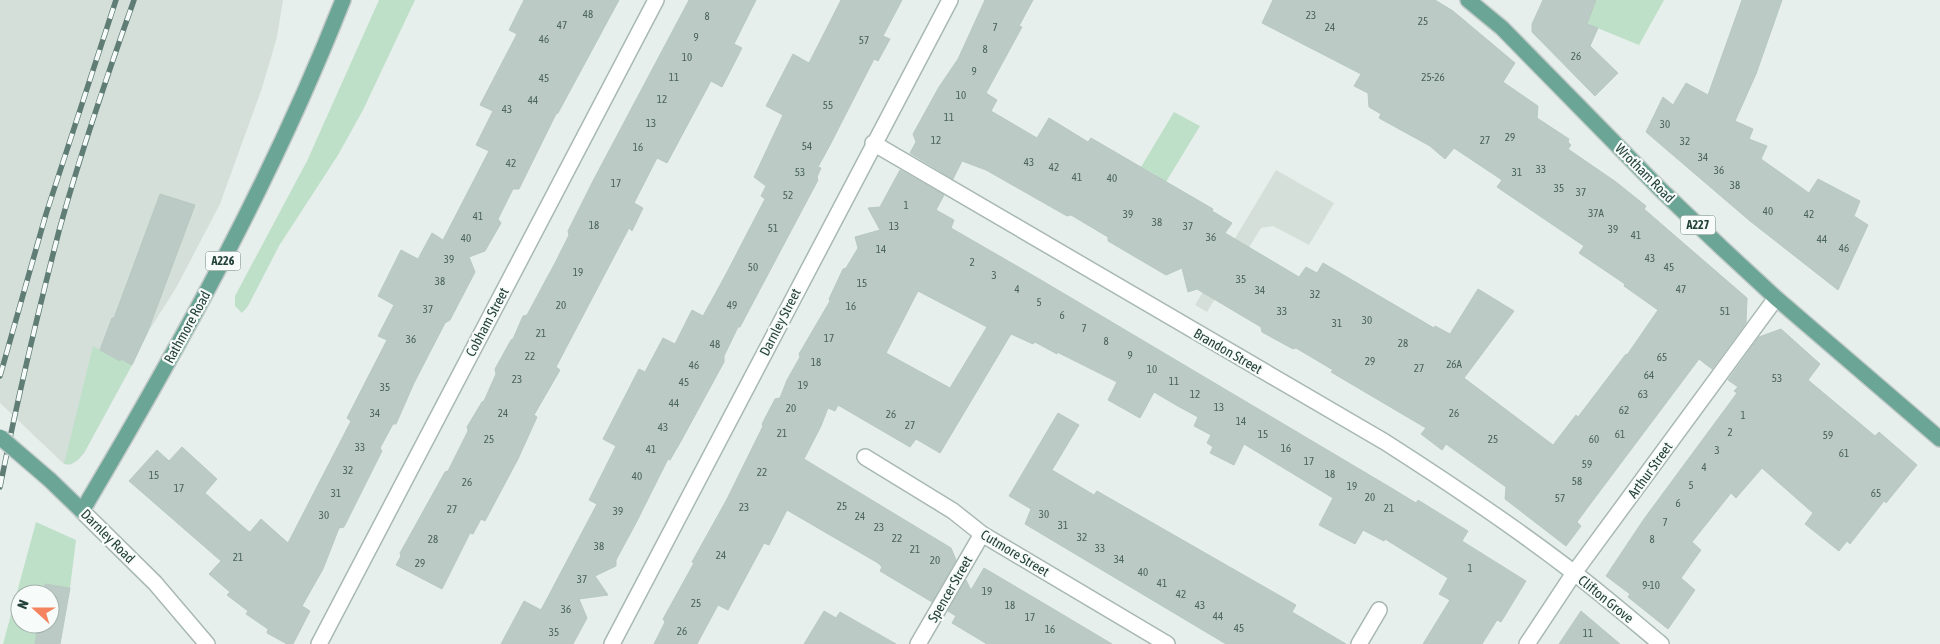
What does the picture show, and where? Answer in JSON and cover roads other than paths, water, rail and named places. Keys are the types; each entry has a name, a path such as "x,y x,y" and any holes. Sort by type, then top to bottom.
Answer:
{"main road":[{"name":"Rathmore Road","path":"82,511 129,431 233,242 266,176 329,37 343,0"},
{"name":"Wrotham Road","path":"1475,2 1660,189 1776,298 1940,439"},
{"name":"Darnley Road","path":"0,437 50,480 82,511"}],"street":[{"name":"Cobham Street","path":"319,644 656,0"},
{"name":"Darnley Street","path":"612,644 950,0"},
{"name":"Brandon Street","path":"873,144 1385,442 1494,514 1574,573"},
{"name":"Arthur Street","path":"1527,644 1574,573 1776,298"},
{"name":"Cutmore Street","path":"865,457 952,510 982,534 1167,644"},
{"name":"Darnley Road","path":"82,511 154,583 207,644"},
{"name":"Spencer Street","path":"918,644 982,534"},
{"name":"Clifton Grove","path":"1574,573 1661,644"},
{"path":"1359,644 1379,610"}],"railway":[{"path":"0,376 46,214 116,0"},
{"path":"0,487 13,423 59,231 94,115 134,0"}]}
